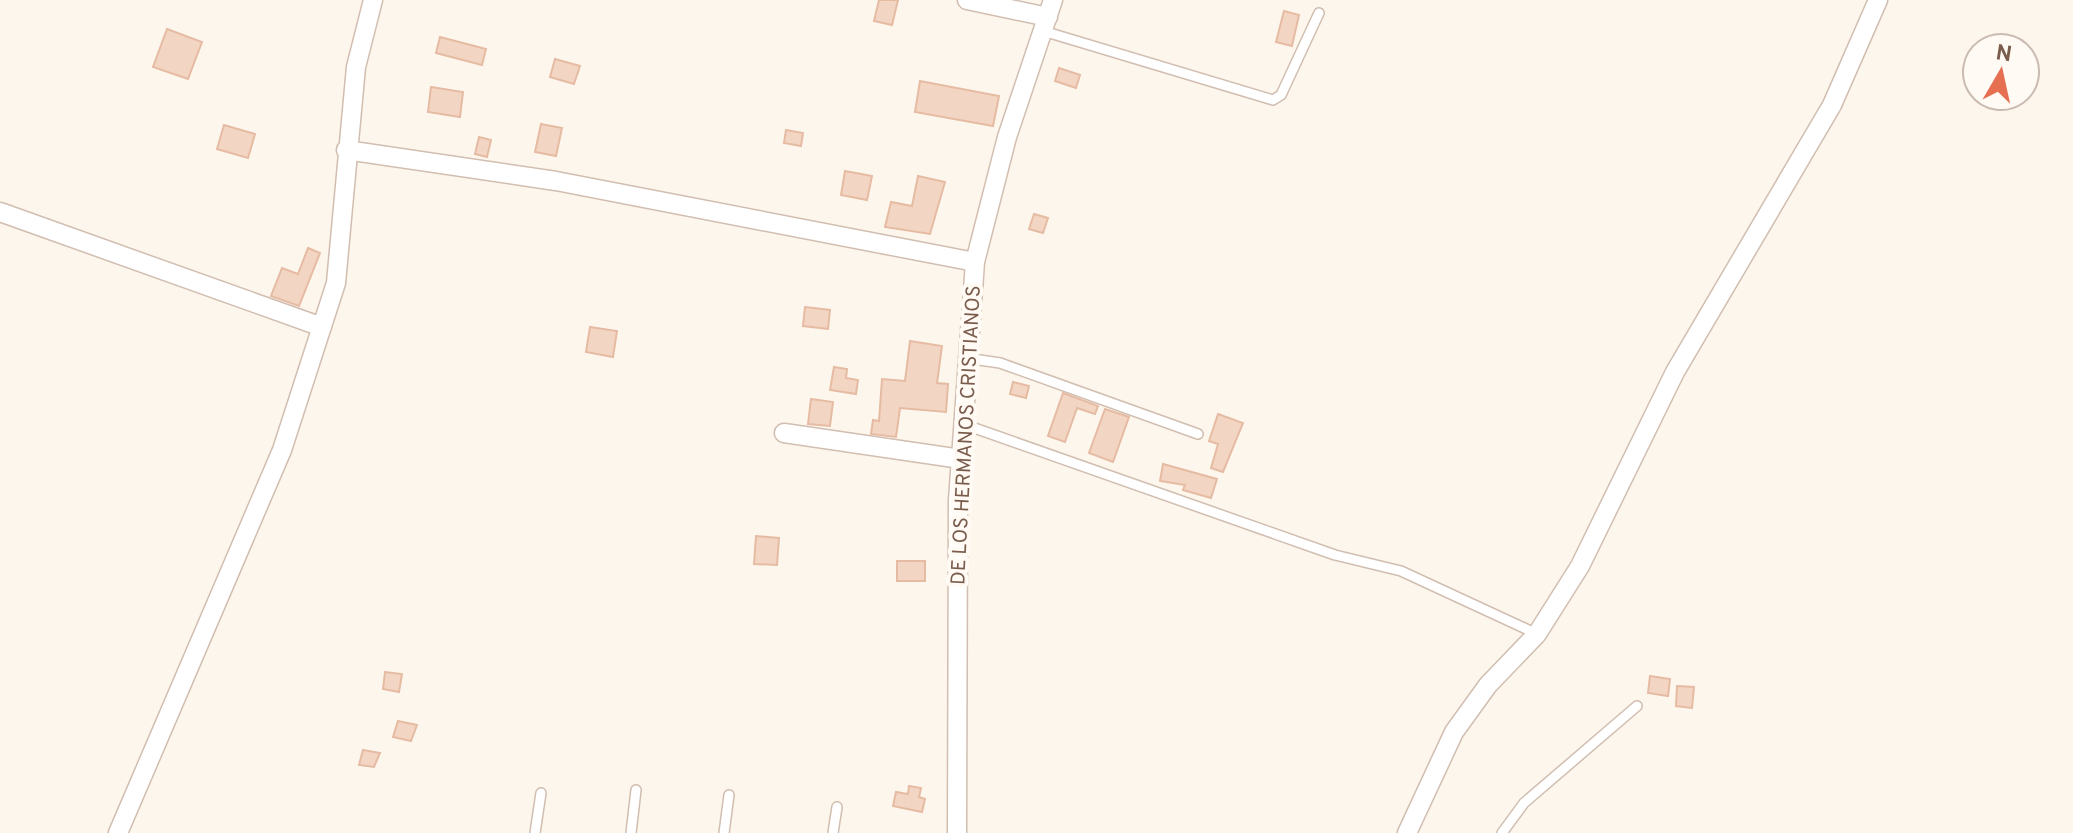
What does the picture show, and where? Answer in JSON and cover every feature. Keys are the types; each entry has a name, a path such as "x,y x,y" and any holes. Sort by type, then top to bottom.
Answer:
{"street":[{"path":"118,833 282,450 336,283 356,67 373,0"},
{"path":"967,0 1048,16"},
{"path":"1407,833 1454,732 1488,685 1537,634 1599,530 1675,372 1815,137 1849,71 1878,0"},
{"name":"DE LOS HERMANOS CRISTIANOS","path":"957,833 961,459 975,262 1007,137 1048,16"},
{"path":"346,150 556,181 975,262"},
{"path":"0,212 322,327"},
{"path":"784,433 961,459"}],"lane":[{"path":"1048,16 1273,100 1281,95 1319,13"},
{"path":"966,358 1000,363 1198,434"},
{"path":"963,424 1335,555 1401,571 1537,634"},
{"path":"1502,833 1524,803 1637,706"},
{"path":"631,833 636,790"},
{"path":"535,833 541,793"},
{"path":"724,833 729,795"},
{"path":"833,833 837,807"}],"building":[{"path":"879,0 898,0 892,25 874,21"},
{"path":"1284,11 1299,15 1292,46 1276,42"},
{"path":"167,29 202,42 188,79 153,67"},
{"path":"440,37 486,49 482,65 436,53"},
{"path":"555,59 580,66 574,84 550,77"},
{"path":"1059,68 1080,75 1076,88 1055,81"},
{"path":"920,81 999,96 993,126 915,112"},
{"path":"431,87 463,92 460,117 428,112"},
{"path":"541,124 562,128 556,156 535,152"},
{"path":"224,125 255,134 248,158 217,149"},
{"path":"786,130 803,133 801,146 784,143"},
{"path":"479,137 491,140 487,157 475,154"},
{"path":"845,171 872,176 867,200 841,195"},
{"path":"918,176 945,182 930,234 885,227 891,202 912,206"},
{"path":"1034,214 1048,218 1043,233 1029,229"},
{"path":"308,248 320,253 299,306 271,296 282,268 298,274"},
{"path":"805,307 830,310 828,329 803,326"},
{"path":"590,327 617,331 613,357 586,352"},
{"path":"910,341 942,346 937,383 948,384 946,412 900,408 896,437 871,434 873,420 879,421 882,379 905,381"},
{"path":"834,367 847,369 846,378 858,380 856,394 830,390"},
{"path":"1013,382 1029,386 1026,398 1010,394"},
{"path":"1063,393 1098,406 1095,414 1077,408 1065,442 1048,436"},
{"path":"811,399 833,402 830,426 808,424"},
{"path":"1105,409 1129,417 1113,462 1089,453"},
{"path":"1218,414 1243,423 1223,472 1211,468 1218,444 1209,441"},
{"path":"1163,464 1217,479 1211,498 1183,490 1185,485 1160,481"},
{"path":"756,536 779,538 777,565 754,564"},
{"path":"897,561 925,561 925,581 897,581"},
{"path":"385,672 402,674 399,692 383,689"},
{"path":"1650,676 1670,679 1668,696 1648,693"},
{"path":"1677,686 1694,687 1692,708 1676,706"},
{"path":"398,721 417,725 411,741 393,737"},
{"path":"363,750 380,753 374,767 359,765"},
{"path":"909,786 921,788 919,797 925,799 922,812 893,806 896,792 908,794"}]}
